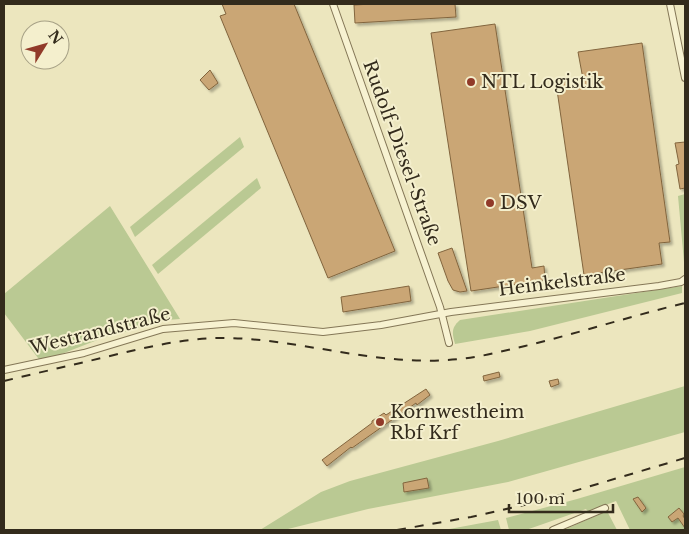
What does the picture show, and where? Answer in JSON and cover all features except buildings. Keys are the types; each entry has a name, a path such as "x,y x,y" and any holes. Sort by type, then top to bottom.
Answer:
{"street":[{"name":"Rudolf-Diesel-Straße","path":"333,4 442,313 448,342"},
{"path":"670,4 685,78"},
{"name":"Heinkelstraße","path":"442,313 659,286 681,282 685,279"},
{"name":"Westrandstraße","path":"4,370 84,353 163,329 234,323 323,332 381,325 442,313"},
{"path":"553,530 605,508"}],"green space":[{"path":"240,137 244,147 135,237 130,227"},
{"path":"257,178 261,188 158,274 152,265"},
{"path":"685,194 685,262 684,262 678,196"},
{"path":"110,206 180,319 167,320 100,339 41,362 4,313 4,294"},
{"path":"682,286 682,293 530,331 455,344 454,340 454,328 460,320"},
{"path":"685,386 685,432 508,482 368,509 284,530 260,530 321,492 350,481 498,441"},
{"path":"685,467 685,530 630,530 616,501 588,512 586,509 526,530 509,530 506,518"},
{"path":"607,511 617,530 564,530"},
{"path":"498,520 501,530 444,530"}],"railway":[{"path":"4,381 157,345 214,338 284,343 392,359 420,361 457,359 486,355 525,346 685,303"},
{"path":"397,530 471,517 537,502 685,458"}],"place":[{"name":"NTL Logistik","path":"471,82"},
{"name":"DSV","path":"490,203"},
{"name":"Kornwestheim Rbf Krf","path":"380,422"}]}
